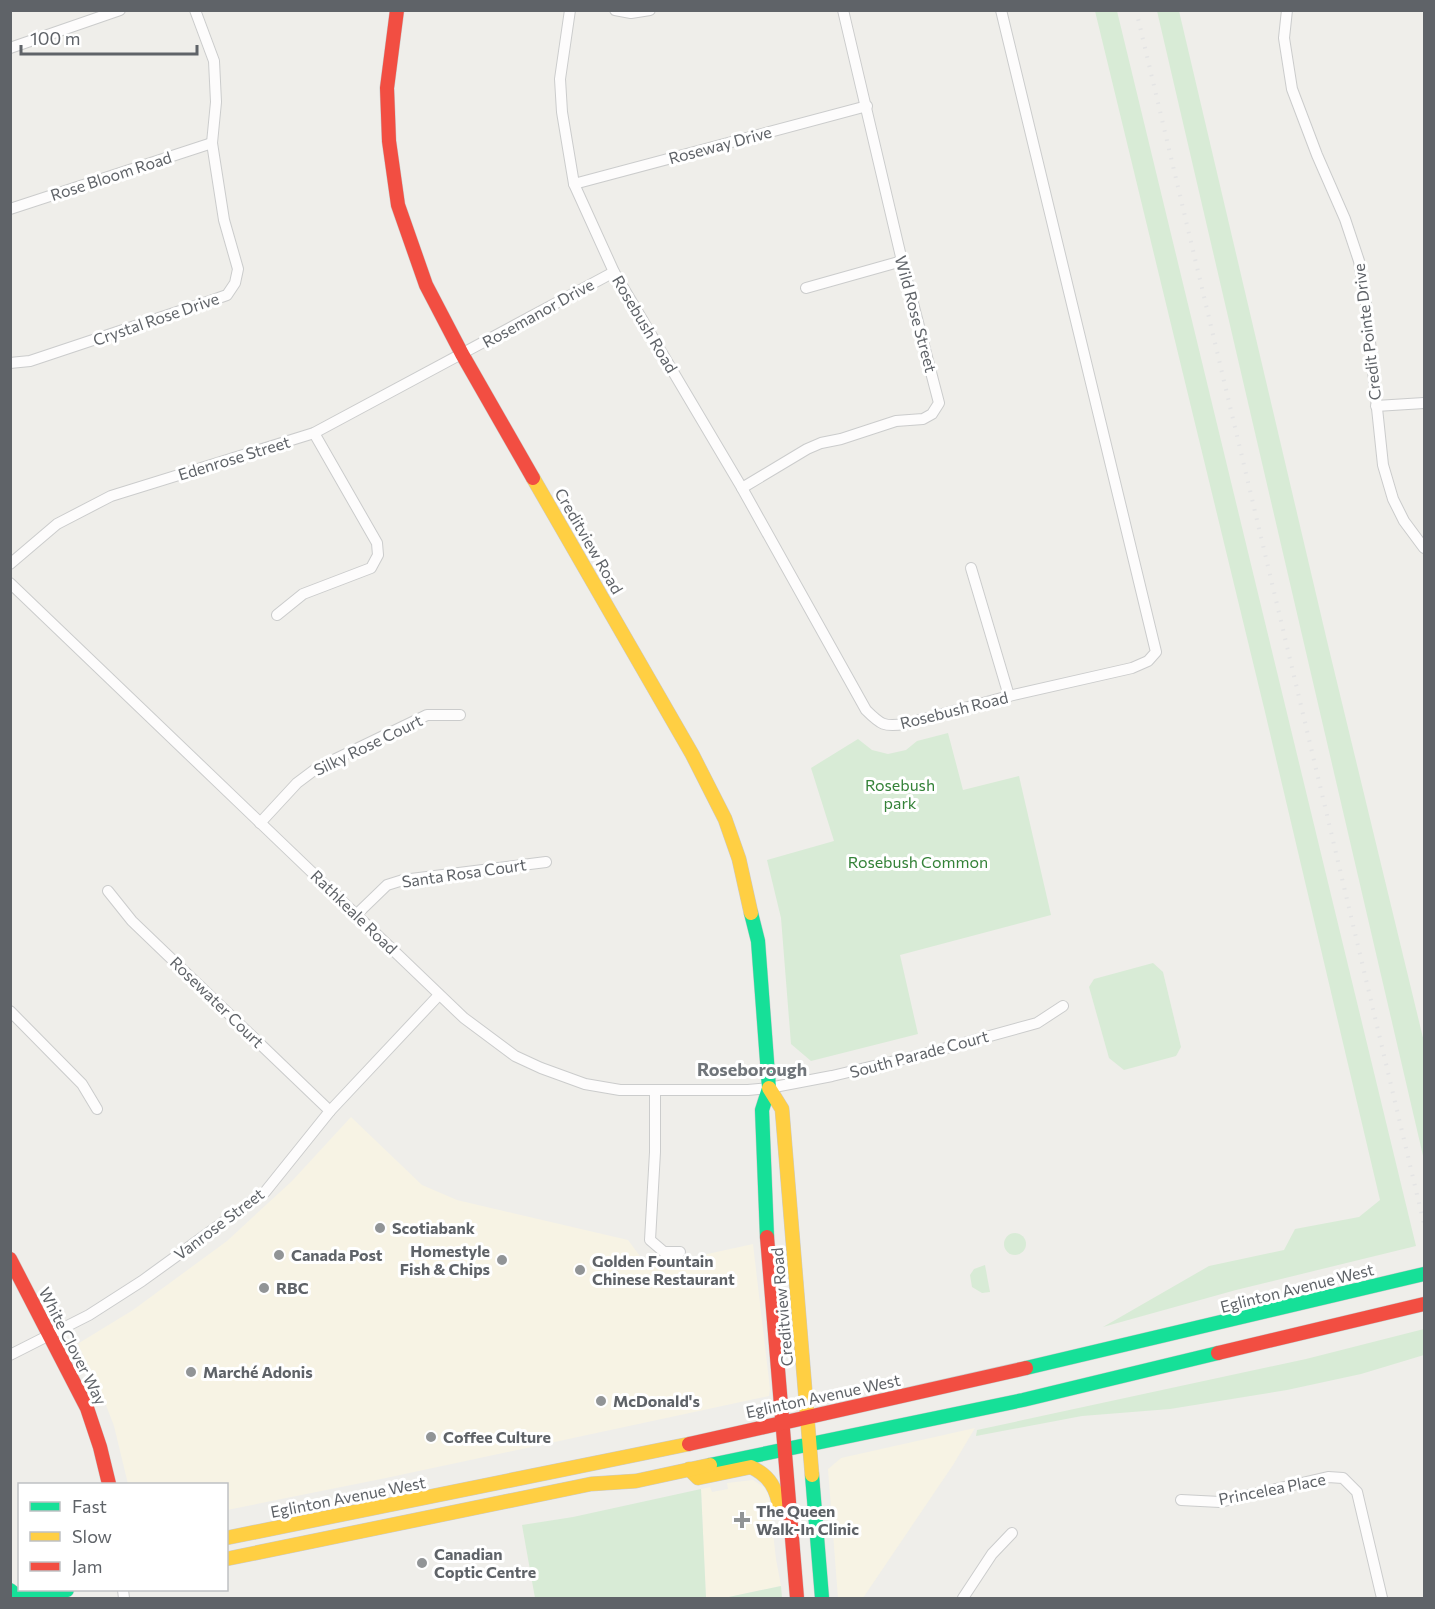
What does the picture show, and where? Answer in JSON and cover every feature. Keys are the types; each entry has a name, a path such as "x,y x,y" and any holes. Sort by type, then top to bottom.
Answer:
{"main road":[{"name":"Creditview Road","path":"397,10 387,88 388,141 399,205 426,285 462,354 692,754 725,819 739,859 758,941 769,1088 762,1110 765,1212 797,1599"},
{"name":"Creditview Road","path":"769,1088 782,1109 822,1599"},
{"name":"White Clover Way","path":"10,1259 87,1408 109,1483"},
{"name":"Eglinton Avenue West","path":"228,1538 452,1493 1045,1365 1425,1274"},
{"path":"228,1559 591,1484 636,1481 1023,1400 1425,1304"},
{"path":"689,1469 698,1478 751,1467 771,1479 779,1496 783,1550 794,1570"},
{"path":"10,1588 20,1598 61,1591"}],"street":[{"path":"10,48 120,10"},
{"name":"Crystal Rose Drive","path":"10,363 30,361 227,295 235,283 238,269 222,210 212,143 216,102 214,61 195,10"},
{"name":"Rosebush Road","path":"570,10 560,80 562,112 574,184 614,272 742,488 866,710 877,721 888,726 905,724 1009,696 1132,668 1148,661 1156,652 1001,10"},
{"path":"615,10 631,13 650,10"},
{"name":"Wild Rose Street","path":"742,488 807,449 896,421 923,419 932,414 939,403 902,261 843,10"},
{"name":"Credit Pointe Drive","path":"1287,10 1284,38 1292,89 1345,219 1359,261 1366,304 1383,465 1393,499 1404,520 1425,548"},
{"name":"Roseway Drive","path":"574,184 867,106"},
{"name":"Rose Bloom Road","path":"10,208 212,143"},
{"path":"806,288 902,261"},
{"name":"Rosemanor Drive","path":"462,354 614,272"},
{"name":"Edenrose Street","path":"10,564 57,524 111,496 314,433 462,354"},
{"path":"1376,406 1425,403"},
{"path":"276,615 303,594 371,568 378,555 376,543 314,433"},
{"path":"971,568 1009,696"},
{"name":"Rathkeale Road","path":"10,583 439,995 464,1018 515,1056 585,1084 620,1090 769,1088"},
{"name":"Silky Rose Court","path":"260,823 297,783 317,768 428,715 460,715"},
{"name":"Santa Rosa Court","path":"357,914 387,885 403,880 546,862"},
{"name":"Rosewater Court","path":"108,891 132,921 330,1111"},
{"name":"Vanrose Street","path":"10,1355 89,1315 142,1281 265,1192 330,1111 439,995"},
{"name":"South Parade Court","path":"769,1088 889,1063 1037,1023 1063,1006"},
{"path":"10,1011 82,1084 97,1109"},
{"path":"655,1091 655,1152 650,1240 663,1252 680,1252"},
{"name":"Princelea Place","path":"1181,1500 1220,1502 1328,1477 1343,1478 1357,1492 1382,1599"},
{"path":"963,1599 992,1554 1012,1533"}],"shaded area":[{"path":"351,1117 422,1185 457,1200 628,1240 648,1267 753,1244 769,1396 228,1510 228,1483 128,1483 114,1426 79,1343 133,1310 227,1241 292,1181"},
{"path":"975,1428 953,1465 863,1598 838,1598 828,1469 841,1458"},
{"path":"753,1480 764,1487 769,1496 781,1586 724,1598 706,1598 701,1489 710,1487 712,1492 728,1489 727,1483"}],"green space":[{"path":"1095,11 1117,11 1416,1246 1236,1290 1103,1327 1209,1266 1284,1250 1295,1229 1359,1217 1380,1200 1265,712"},
{"path":"1157,11 1179,11 1424,1042 1424,1160"},
{"name":"Rosebush Common","path":"948,733 963,790 1019,776 1051,915 900,955 918,1034 811,1061 791,1044 781,918 767,860 834,841 811,768 858,739 872,750 888,754 906,750 917,741"},
{"path":"1153,963 1163,972 1181,1047 1176,1056 1124,1070 1109,1058 1089,987 1094,979"},
{"path":"1015,1233 1023,1236 1026,1244 1023,1252 1015,1255 1007,1252 1004,1244 1007,1236"},
{"path":"985,1265 990,1292 982,1293 972,1287 970,1275 974,1269"},
{"path":"1424,1329 1424,1355 1361,1374 1287,1390 1170,1409 1082,1416 976,1436 977,1430 1306,1359"},
{"path":"701,1489 706,1598 535,1598 522,1525 573,1517"},
{"path":"781,1586 782,1598 724,1598"}],"railway":[{"path":"1136,10 1424,1224"}],"traffic: fast":[{"path":"751,913 758,941 769,1088 762,1110 767,1237"},
{"path":"1026,1368 1424,1274"},
{"path":"710,1465 1023,1400 1218,1353"},
{"path":"812,1475 822,1598"},
{"path":"10,1590 20,1598 61,1591"}],"traffic: slow":[{"path":"533,478 692,754 725,819 739,859 751,913"},
{"path":"769,1088 782,1109 812,1475"},
{"path":"228,1538 689,1444"},
{"path":"228,1559 591,1484 636,1481 710,1465"},
{"path":"689,1469 698,1478 751,1467 772,1484 780,1510"}],"traffic: jam":[{"path":"397,10 387,88 389,141 398,205 426,285 462,354 533,478"},
{"path":"767,1237 797,1598"},
{"path":"10,1259 87,1408 109,1483"},
{"path":"1218,1353 1424,1304"},
{"path":"689,1444 1026,1368"}],"place":[{"name":"Scotiabank","path":"380,1228"},
{"name":"Canada Post","path":"279,1255"},
{"name":"Homestyle Fish & Chips","path":"502,1260"},
{"name":"Golden Fountain Chinese Restaurant","path":"580,1270"},
{"name":"RBC","path":"264,1288"},
{"name":"Marché Adonis","path":"191,1372"},
{"name":"McDonald's","path":"601,1401"},
{"name":"Coffee Culture","path":"431,1437"},
{"name":"The Queen Walk-In Clinic","path":"742,1520"},
{"name":"Canadian Coptic Centre","path":"422,1563"}],"district":[{"name":"Roseborough","path":"752,1070"}],"park label":[{"name":"Rosebush park","path":"900,794"}]}
